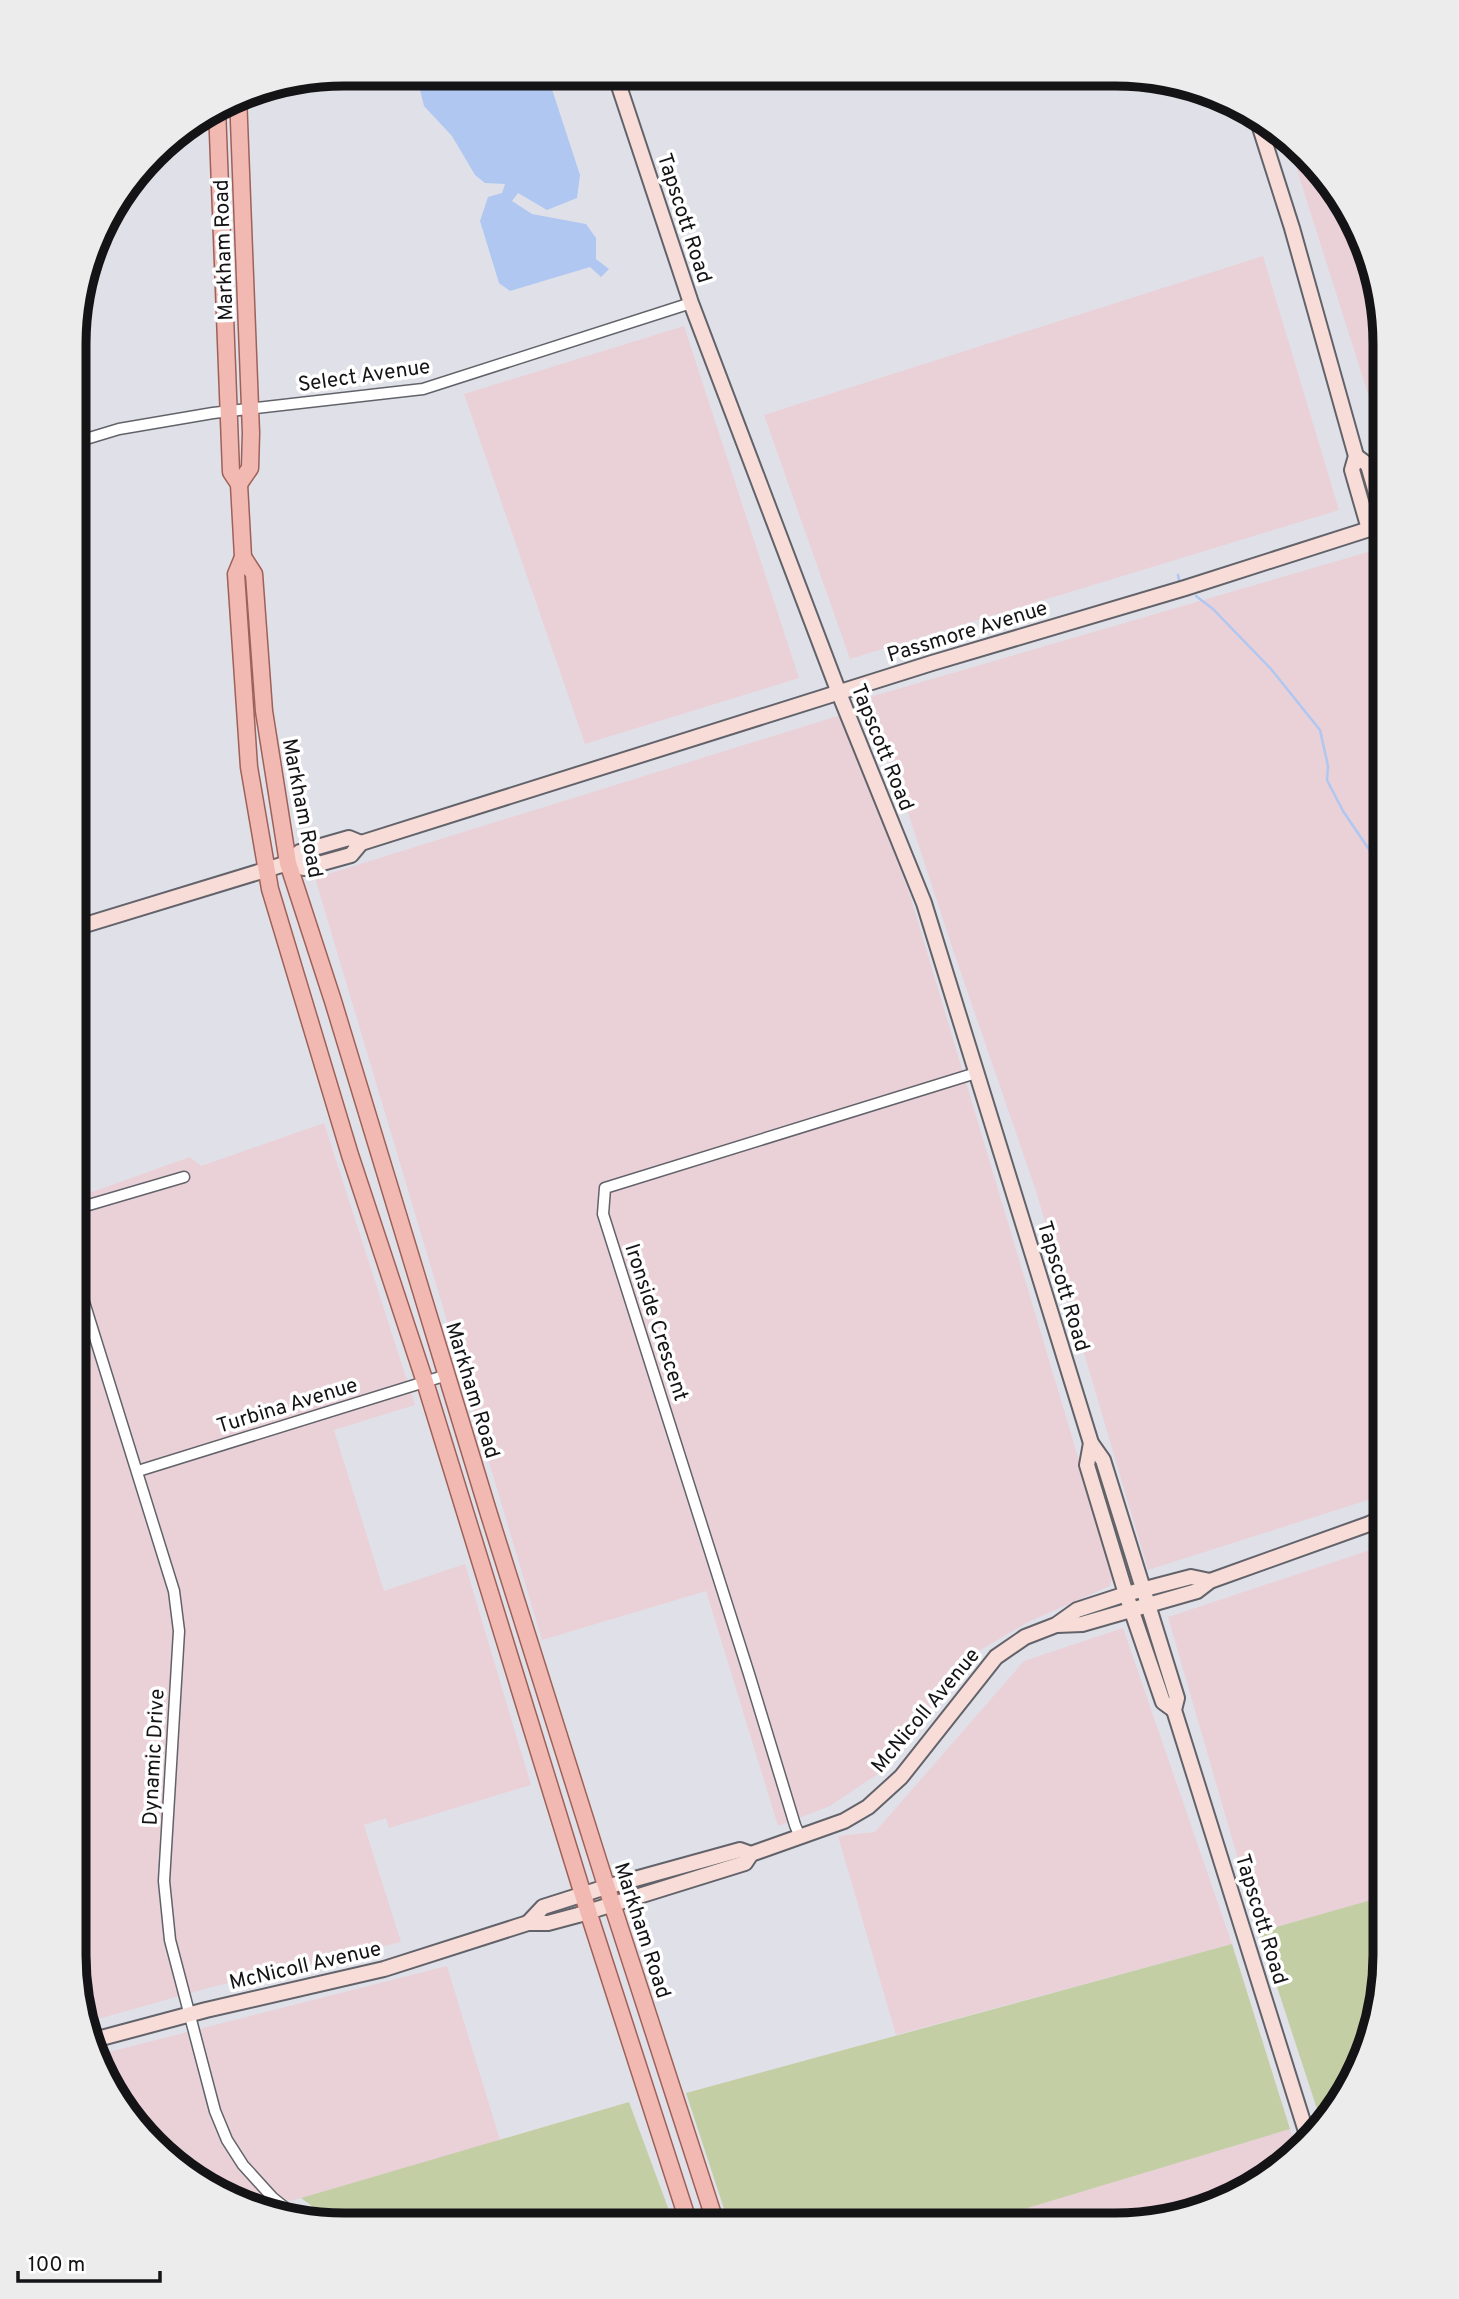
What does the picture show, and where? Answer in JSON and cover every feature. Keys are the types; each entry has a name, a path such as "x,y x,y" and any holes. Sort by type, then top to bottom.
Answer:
{"main road":[{"name":"Markham Road","path":"238,108 250,409 250,468 239,484"},
{"name":"Markham Road","path":"218,118 231,472 239,484 243,557 236,574 249,767 274,903 350,1156 425,1382 583,1894 685,2213"},
{"name":"Markham Road","path":"243,557 254,574 264,711 288,863 321,961 611,1904 712,2213"}],"street":[{"name":"Tapscott Road","path":"619,86 691,303 839,693 924,903 1091,1443 1103,1460 1148,1604 1177,1698 1174,1710 1305,2130"},
{"path":"1261,130 1292,228 1356,456 1352,470 1369,529"},
{"name":"Select Avenue","path":"86,439 119,429 230,411 423,389 691,303"},
{"path":"1356,456 1368,465 1373,482"},
{"name":"Passmore Avenue","path":"86,925 288,863 299,852 349,838 361,843 1373,528"},
{"name":"Ironside Crescent","path":"800,1837 603,1214 605,1188 976,1073"},
{"path":"86,1206 184,1177"},
{"name":"Dynamic Drive","path":"86,1308 172,1583 178,1631 165,1896 170,1940 215,2111 227,2140 249,2172 282,2205"},
{"name":"Turbina Avenue","path":"138,1471 447,1375"},
{"name":"Tapscott Road","path":"1091,1443 1087,1465 1126,1594 1163,1702 1174,1710"},
{"name":"McNicoll Avenue","path":"1056,1625 1082,1624 1197,1591 1210,1581 1373,1522"},
{"name":"McNicoll Avenue","path":"99,2039 190,2014 384,1969 528,1923 548,1923 745,1863 751,1854 844,1821 867,1807 901,1777 996,1657 1025,1637 1056,1625 1077,1610 1126,1594 1191,1577 1210,1581"},
{"name":"McNicoll Avenue","path":"528,1923 543,1908 583,1894 740,1850 751,1854"}],"shaded area":[{"path":"1293,156 1330,200 1347,229 1360,260 1373,326 1373,410"},
{"path":"1263,256 1339,510 850,659 764,415"},
{"path":"684,326 799,678 585,744 464,394"},
{"path":"1373,550 1373,1498 1148,1570 1036,1191 870,697"},
{"path":"841,715 910,895 1113,1574 1110,1586 1030,1621 965,1659 894,1763 830,1806 778,1826 706,1591 542,1640 315,878"},
{"path":"324,1123 415,1405 334,1430 384,1591 465,1564 531,1785 389,1828 386,1818 364,1825 401,1942 212,1987 94,2020 86,1973 86,1194 190,1157 201,1166"},
{"path":"1373,1549 1373,1899 1259,1932 1168,1617"},
{"path":"1123,1628 1232,1944 896,2035 838,1836 875,1832 1024,1661"},
{"path":"447,1966 500,2140 278,2204 229,2187 200,2170 173,2149 129,2099 105,2053"},
{"path":"1290,2129 1294,2142 1259,2170 1230,2187 1199,2200 1133,2213 1011,2213"}],"green space":[{"path":"1373,1899 1373,1973 1360,2039 1339,2085 1319,2114 1259,1932"},
{"path":"1232,1944 1290,2129 1011,2213 725,2213 686,2093"},
{"path":"629,2102 670,2213 326,2213 320,2212 301,2198"}],"water":[{"path":"419,86 551,86 580,175 577,198 547,210 518,193 512,201 532,214 586,224 596,238 596,259 609,269 601,277 590,267 510,291 499,283 480,221 488,197 502,193 505,184 485,183 475,175 452,136 424,106"}],"waterway":[{"path":"1178,575 1180,585"},
{"path":"1196,596 1213,609 1271,669 1320,730 1328,766 1327,780 1343,811 1373,855"}]}
